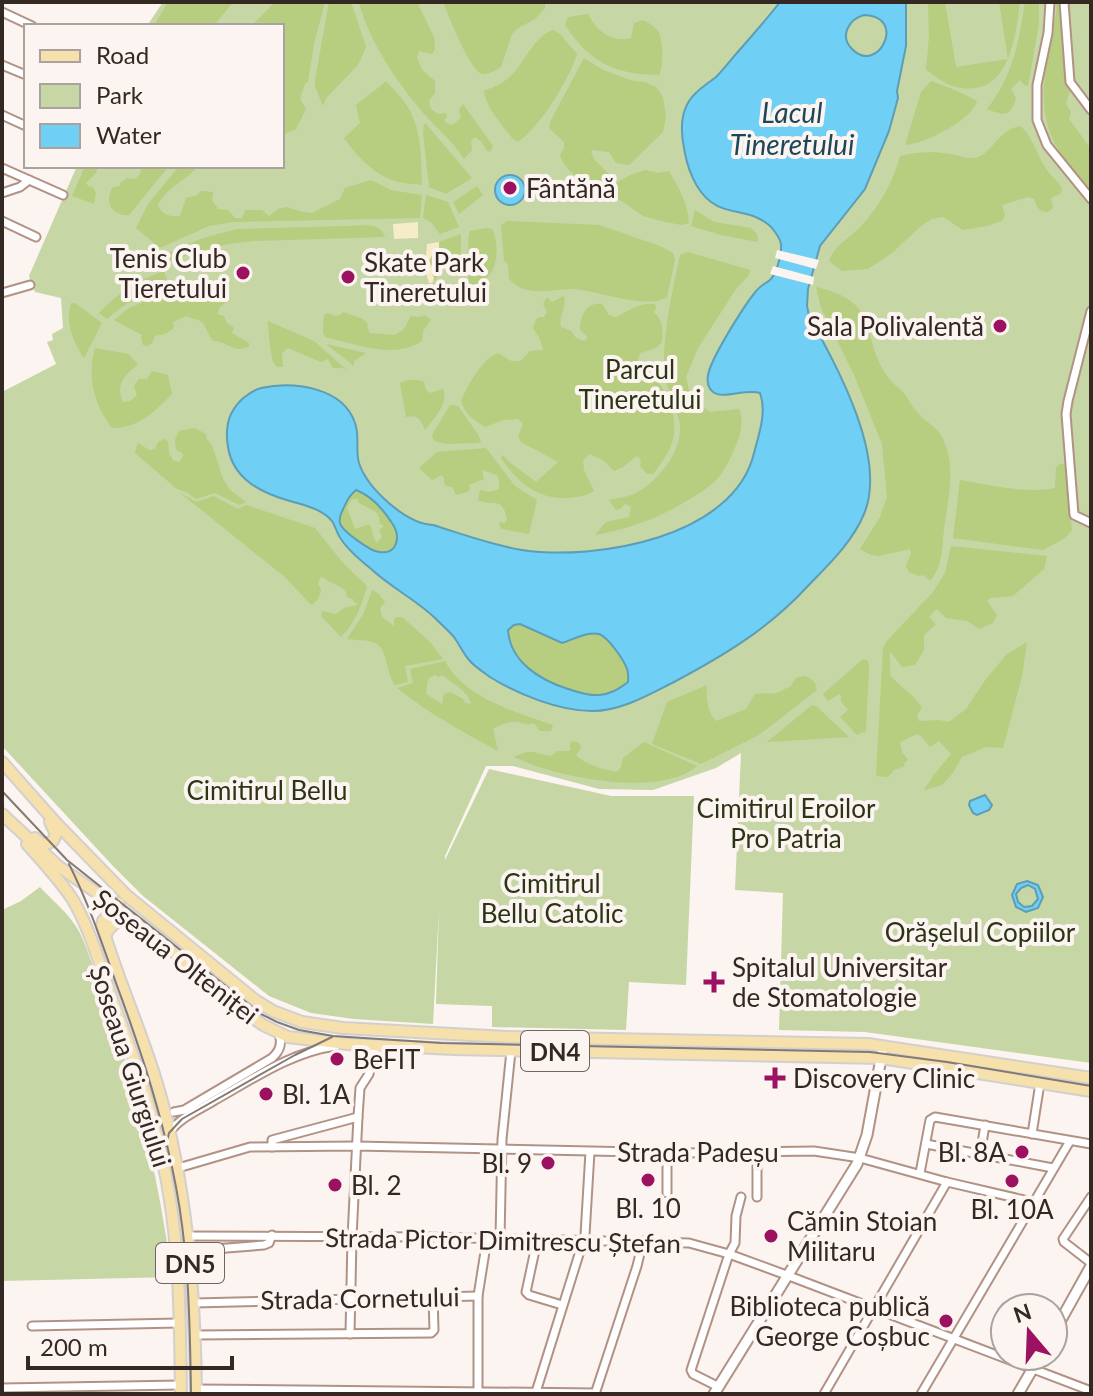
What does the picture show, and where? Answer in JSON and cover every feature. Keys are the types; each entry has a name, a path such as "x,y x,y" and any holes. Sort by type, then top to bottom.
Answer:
{"main road":[{"path":"2,762 36,800 37,807 55,830 55,838 43,845 24,827 2,814"},
{"name":"Șoseaua Olteniței","path":"36,800 126,895 259,1003 289,1018 315,1025 439,1035 883,1046 1091,1078"},
{"name":"Șoseaua Olteniței","path":"2,814 58,866 116,906 246,1013 288,1037 373,1046 511,1051 881,1058 1091,1091"},
{"name":"Șoseaua Giurgiului","path":"2,814 74,902 130,1045 169,1189 176,1251 181,1390"},
{"name":"Șoseaua Giurgiului","path":"126,895 102,926 169,1110 169,1133 178,1168 194,1303 196,1391"},
{"path":"105,936 112,925 131,918"}],"street":[{"path":"1050,2 1048,33 1037,85 1037,120 1047,145 1091,199"},
{"path":"1064,2 1070,82 1091,110"},
{"path":"2,12 28,24"},
{"path":"2,65 24,74"},
{"path":"2,115 24,125"},
{"path":"2,168 63,195"},
{"path":"2,193 20,187 29,180"},
{"path":"2,221 36,237"},
{"path":"2,293 30,285"},
{"path":"1091,311 1066,407 1074,515 1091,523"},
{"path":"169,1110 184,1110 272,1058 280,1046 278,1032"},
{"path":"169,1133 177,1123 273,1067 318,1049 347,1044"},
{"path":"350,1334 360,1088 369,1074 373,1046"},
{"path":"741,1197 736,1216 735,1243 691,1372 716,1390 860,1158 883,1046"},
{"path":"500,1239 501,1150 511,1051"},
{"path":"1032,1134 1040,1083"},
{"path":"169,1110 190,1115"},
{"name":"Strada Padeșu","path":"272,1147 272,1140 358,1117"},
{"path":"920,1173 932,1118 1091,1144"},
{"path":"980,1155 985,1125"},
{"path":"921,1394 1070,1141"},
{"path":"926,1144 1053,1168"},
{"name":"Strada Padeșu","path":"178,1168 250,1147 356,1146 667,1153 814,1151 860,1158 1033,1202"},
{"path":"536,1392 585,1231 590,1152"},
{"path":"667,1153 667,1193"},
{"path":"757,1153 757,1197"},
{"path":"824,1394 947,1182"},
{"path":"1069,1305 1091,1265 1063,1239 1091,1197"},
{"name":"Strada Pictor Dimitrescu Ștefan","path":"189,1251 261,1245 269,1243 272,1235"},
{"name":"Strada Pictor Dimitrescu Ștefan","path":"187,1236 689,1243 729,1254 989,1351"},
{"path":"478,1391 478,1296 487,1239"},
{"path":"537,1241 526,1292 562,1305"},
{"path":"196,1391 595,1393 643,1241"},
{"path":"195,1335 431,1333 434,1330 433,1296"},
{"name":"Strada Cornetului","path":"194,1303 478,1296"},
{"path":"32,1326 179,1323"},
{"path":"1018,1394 1031,1372"},
{"name":"Strada Pictor Dimitrescu Ștefan","path":"1041,1372 1091,1391"},
{"path":"2,1388 181,1390"}],"green space":[{"name":"Parcul Tineretului","path":"163,2 1091,2 1091,1063 865,1032 779,1030 783,893 735,890 741,753 716,768 653,790 599,789 513,766 486,766 445,856 445,860 489,769 611,796 694,796 686,985 629,982 626,1030 492,1027 492,1006 436,1004 439,909 433,1024 311,1013 269,996 143,896 2,746 2,392 56,364 47,342 53,340 52,334 63,328 61,298 35,292 29,276 76,168 284,168 284,24 148,24"},
{"path":"168,2 233,2 216,24 155,24"},
{"path":"275,2 325,2 308,82 300,99 306,109 296,129 284,134 284,24 253,24"},
{"path":"329,2 351,2 366,47 358,65 326,98 323,106 315,80"},
{"path":"359,2 417,2 434,37 432,54 419,51 417,57 422,70 435,81 435,93 429,101 431,109 438,114 446,113 444,120 453,125 461,117 459,110 463,104 493,146 490,152 475,137 471,140 472,150 464,159 426,116 386,62 363,17"},
{"path":"443,2 545,2 545,8 535,19 512,34 501,67 483,74 466,54"},
{"path":"928,2 945,2 956,67 1007,59 997,76 986,85 971,89 949,85 926,70"},
{"path":"999,2 1020,2 1015,33 1008,58"},
{"path":"1025,2 1039,2 1039,24 1028,86 1020,80 1011,89 1016,98 1011,109 1005,114 997,113 987,109 1009,71"},
{"path":"1056,2 1060,2 1066,84 1070,90 1066,104 1071,112 1069,119 1091,149 1091,191 1060,152 1046,119 1044,84"},
{"path":"588,14 600,30 617,39 631,38 634,23 643,20 654,27 659,33 662,48 659,75 617,69 594,57 565,25 568,17"},
{"path":"553,30 577,54 553,102 518,142 495,116 484,91 510,77 539,39"},
{"path":"584,58 603,70 656,87 663,97 666,117 663,132 629,165 616,163 609,152 592,150 594,159 609,174 607,180 585,180 572,173 560,155 564,142 549,128"},
{"path":"386,81 414,119 420,147 422,185 382,176 364,162 344,138 360,123 356,105"},
{"path":"931,81 977,101 966,116 946,130 905,145 921,92"},
{"path":"424,124 472,178 446,194 429,187"},
{"path":"1020,126 1062,190 1051,198 1053,208 1048,212 1040,210 1034,199 1028,197 1002,205 1005,216 1002,221 987,226 963,230 943,217 932,219 868,269 842,271 829,261 875,209 890,183 900,156 931,152 974,158 986,152 1006,132"},
{"path":"84,168 97,168 86,183 93,187 96,194 94,204 72,196"},
{"path":"142,168 167,168 129,215 118,213 109,202 110,192 127,178 135,179"},
{"path":"177,168 197,168 160,201 158,206 162,212 170,216 180,216 186,198 196,196 201,191 213,192 212,200 218,209 228,210 235,218 242,218 245,210 262,210 269,216 286,207 312,213 340,199 345,188 371,180 391,190 422,195 420,218 233,222 209,226 160,248 136,228 148,204"},
{"path":"645,170 658,173 669,171 685,203 689,223 682,225 643,216 620,200 604,196 604,190"},
{"path":"477,186 483,195 459,214 453,202"},
{"path":"426,195 448,202 459,227 440,234 431,222 423,218"},
{"path":"695,210 714,222 751,228 757,234 758,242 691,226"},
{"path":"507,221 599,225 660,246 673,253 675,260 667,297 648,302 574,289 537,291 520,288 509,279 508,265 504,260 501,225"},
{"path":"375,226 385,237 254,241 228,244 169,261 166,254 203,238 237,229"},
{"path":"492,229 494,234 496,259 489,275 475,288 468,278 470,231"},
{"path":"461,234 461,263 454,261 447,252 435,281 429,261 433,253 439,250 439,242"},
{"path":"688,252 750,270 698,348 686,377 691,399 674,408 665,375 665,341 680,255"},
{"path":"164,271 169,286 136,299 107,319 99,313 129,288"},
{"path":"816,287 837,293 860,311 887,376 920,416 938,431 946,445 950,469 949,493 941,556 930,581 924,575 909,572 906,566 910,549 879,556 860,549 880,517 887,497 882,444 854,375 821,308"},
{"path":"172,290 182,297 227,301 217,314 224,316 234,328 232,333 249,346 239,349 213,341 202,322 187,316 173,322 174,328 155,336 147,346 143,345 142,335 114,320 129,308"},
{"path":"564,296 561,327 584,341 588,337 580,330 581,320 592,305 602,304 609,315 616,317 640,306 655,304 654,312 662,326 662,342 656,348 640,353 634,365 662,387 673,413 674,432 670,449 653,474 647,474 637,456 614,471 590,454 583,460 584,470 594,491 579,497 563,498 543,495 527,486 501,458 503,455 536,482 558,462 521,442 518,437 523,424 518,419 503,420 485,427 467,413 461,400 476,373 498,353 511,361 520,361 530,351 543,350 533,328 535,321 547,312 543,304 547,297 552,302"},
{"path":"71,303 102,323 84,358 71,332"},
{"path":"343,312 363,319 370,333 395,335 404,329 411,316 425,315 431,320 423,331 422,341 411,347 387,350 325,337 324,315 335,316"},
{"path":"268,321 314,341 347,370 333,368 328,359 321,362 288,348 282,353 283,367 277,367 272,360"},
{"path":"326,344 366,353 354,361 354,366"},
{"path":"95,348 128,354 138,364 125,376 121,385 123,402 137,395 134,386 139,379 147,379 152,371 168,375 172,394 138,422 112,428 94,390 92,369"},
{"path":"408,380 424,382 430,393 443,389 442,405 425,430 418,418 406,417 400,383"},
{"path":"698,403 710,412 739,409 741,414 738,441 718,478 700,493 666,512 632,526 595,535 606,522 629,517 631,507 625,504 616,510 609,500 634,494 654,480 676,448 680,425 677,414"},
{"path":"450,405 458,406 481,442 446,444 434,441 432,435"},
{"path":"195,428 206,434 230,490 246,502 239,505 215,493 196,499 177,489 135,453 138,443 149,450 155,449 158,442 165,439 173,460 179,462 183,456 176,450 175,439 179,431"},
{"path":"486,448 515,486 537,500 529,534 501,529 499,522 505,523 507,519 502,507 478,500 480,490 490,492 499,489 497,475 482,470 484,479 469,485 467,492 456,495 452,487 446,486 442,475 432,480 419,468 437,452"},
{"path":"1059,464 1066,464 1072,530 1065,538 1043,550 953,538 960,480 1043,490 1055,488"},
{"path":"356,490 381,508 395,528 396,544 390,551 379,552 369,548 342,527 340,516 348,498","holes":["352,499 358,499 358,502 377,513 380,524 384,526 379,530 382,537 377,543 369,524 355,529 347,508"]},
{"path":"179,492 196,502 214,496 238,509 246,505 315,528 344,564 367,586 346,632 341,637 321,616 322,611 336,614 357,605 342,588 320,578 320,594 311,605 286,578"},
{"path":"951,546 1047,556 1044,569 1013,596 987,601 997,615 993,623 979,629 967,621 946,618 937,609 929,617 936,624 924,635 924,650 915,665 902,667 890,651 890,675 922,707 917,716 919,721 949,722 966,709 1007,654 1027,642 1022,676 1003,748 986,747 962,757 942,785 924,790 951,754 939,741 930,747 917,734 900,742 908,760 905,766 894,770 888,777 876,776 883,648 933,592 945,573"},
{"path":"372,590 385,602 380,608 382,617 394,626 394,619 402,617 430,642 443,659 405,666 408,682 395,685 379,646 369,641 347,639 364,613"},
{"path":"520,624 562,643 594,633 603,636 623,660 628,682 611,692 595,695 557,685 537,675 520,660 510,641 508,630"},
{"path":"863,659 868,661 869,666 866,731 857,735 840,717 848,710 841,696 839,694 828,701 823,694"},
{"path":"445,661 453,674 478,694 508,709 553,725 551,731 540,731 534,723 501,725 493,729 498,751 433,714 397,688 413,683 410,669","holes":["435,675 443,675 459,688 471,704 450,692 444,694 442,704 426,694 428,679"]},
{"path":"804,676 813,680 817,690 759,735 701,764 652,744 667,702 707,685 708,704 716,721 746,709 755,694 778,692 790,687 796,678"},
{"path":"812,705 849,737 767,742"},
{"path":"572,741 579,743 581,748 576,755 579,758 617,772 623,758 644,742 697,766 683,775 666,780 625,783 565,774 514,757 529,752 551,756 558,751 570,751"},
{"path":"40,887 69,917 80,934 115,1026 145,1132 172,1277 2,1281 2,910"}],"sand":[{"path":"418,222 418,238 394,239 393,224"},
{"path":"439,242 439,249 429,261 434,278 429,283 426,262 422,257 426,255 427,244"}],"water":[{"name":"Lacul Tineretului","path":"780,2 906,2 906,46 889,131 865,189 820,246 808,289 809,316 845,385 864,439 870,491 864,514 838,554 791,603 744,641 710,662 644,697 613,708 579,710 539,700 490,677 473,664 454,637 435,618 351,551 323,513 269,494 242,476 228,447 229,418 243,398 261,388 288,385 328,394 340,401 355,423 357,453 363,473 400,512 422,523 522,550 586,551 622,547 658,538 691,524 720,506 741,482 754,453 763,408 760,393 723,395 713,392 708,384 708,375 722,344 745,307 773,276 779,262 781,244 772,228 757,217 718,206 700,191 685,155 683,118 692,97 719,74","holes":["864,15 877,18 884,25 886,33 879,50 871,55 862,55 852,49 846,39 850,24","356,490 381,508 395,528 397,539 394,548 385,552 369,548 342,527 340,516 348,498","520,624 562,643 599,634 623,660 628,682 611,692 595,695 557,685 537,675 520,660 508,630"]},
{"name":"Fântănă","path":"510,175 521,179 525,190 521,201 510,205 499,201 495,190 499,179"},
{"path":"985,795 992,805 989,810 977,815 973,813 970,801"},
{"path":"1027,881 1038,885 1043,897 1038,908 1026,912 1016,907 1012,895 1017,884","holes":["1028,885 1035,889 1038,899 1032,906 1024,907 1018,902 1016,894 1021,888"]}],"pier":[{"path":"777,250 819,260 816,269 775,258"},
{"path":"773,266 814,277 813,285 770,274"}],"tram line":[{"path":"2,791 67,860 261,1014 299,1030 333,1036 441,1043 870,1052 1091,1086"},
{"path":"69,864 134,1033 171,1161 186,1264 191,1394"},
{"path":"166,1146 169,1133 182,1119 332,1037"}],"place":[{"name":"Fântănă","path":"510,188"},
{"name":"Tenis Club Tieretului","path":"243,273"},
{"name":"Skate Park Tineretului","path":"348,277"},
{"name":"Sala Polivalentă","path":"1000,326"},
{"name":"Spitalul Universitar de Stomatologie","path":"714,982"},
{"name":"BeFIT","path":"337,1059"},
{"name":"Discovery Clinic","path":"775,1078"},
{"name":"Bl. 1A","path":"266,1094"},
{"name":"Bl. 8A","path":"1022,1152"},
{"name":"Bl. 9","path":"548,1163"},
{"name":"Bl. 10","path":"648,1180"},
{"name":"Bl. 10A","path":"1012,1181"},
{"name":"Bl. 2","path":"335,1185"},
{"name":"Cămin Stoian Militaru","path":"771,1236"},
{"name":"Biblioteca publică George Coșbuc","path":"946,1321"}],"park label":[{"name":"Cimitirul Bellu","path":"267,790"},
{"name":"Cimitirul Eroilor Pro Patria","path":"786,823"},
{"name":"Cimitirul Bellu Catolic","path":"552,898"},
{"name":"Orășelul Copiilor","path":"980,932"}]}
